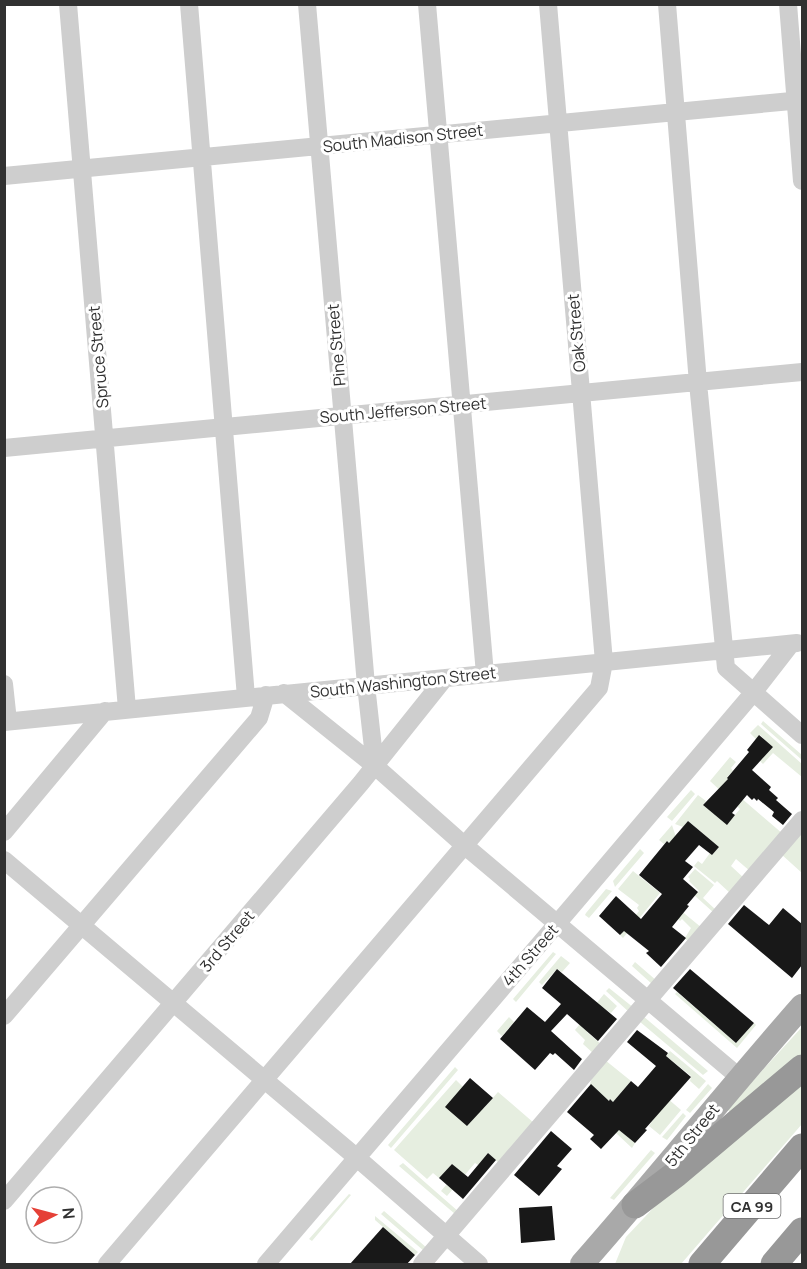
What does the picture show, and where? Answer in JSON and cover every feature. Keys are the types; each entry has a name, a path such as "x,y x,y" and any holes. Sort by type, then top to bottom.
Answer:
{"highway":[{"path":"634,1205 676,1174 802,1068"},
{"name":"CA 99","path":"702,1264 802,1148"},
{"path":"774,1264 802,1231"}],"main road":[{"name":"5th Street","path":"582,1264 634,1205 739,1077 802,1006"}],"street":[{"name":"Spruce Street","path":"68,4 127,709"},
{"path":"189,4 246,697"},
{"name":"Pine Street","path":"307,4 375,766"},
{"path":"427,4 485,674"},
{"name":"Oak Street","path":"107,1264 599,688 604,662 548,4"},
{"path":"667,4 698,383 726,668 802,735"},
{"path":"788,4 799,100 802,181"},
{"name":"South Madison Street","path":"4,176 799,100"},
{"name":"South Jefferson Street","path":"4,448 802,372"},
{"name":"South Washington Street","path":"6,722 797,643"},
{"name":"4th Street","path":"266,1264 797,643"},
{"name":"3rd Street","path":"4,1201 375,766 445,678"},
{"path":"4,684 6,722"},
{"path":"4,1016 259,718 275,694 375,766 464,845 739,1077"},
{"path":"4,832 105,711"},
{"path":"422,1264 802,820"},
{"path":"4,860 356,1157 479,1264"}],"shaded area":[{"path":"763,721 802,755 802,760 761,724"},
{"path":"758,725 802,764 802,777 773,753 763,764 760,761 772,747 760,735 756,739 750,733"},
{"path":"730,757 736,762 731,768 733,771 727,777 730,780 726,785 783,834 751,872 736,859 731,866 745,879 730,893 717,881 715,883 694,866 698,861 702,864 710,853 712,855 719,847 688,821 683,827 675,824 698,795 706,801 703,805 727,824 740,809 710,781"},
{"path":"691,790 695,794 672,821 667,817"},
{"path":"672,825 676,837 690,856 672,841 664,844 659,840"},
{"path":"802,829 802,873 781,854"},
{"path":"640,849 644,853 615,887 613,881"},
{"path":"695,869 714,885 703,898 716,910 714,913 684,886 695,895 699,891 688,877"},
{"path":"633,871 660,893 623,938 620,935 639,911 637,908 639,905 618,889"},
{"path":"606,889 612,891 589,918 585,915 586,913"},
{"path":"679,909 702,928 689,943 685,938 691,928 674,915"},
{"path":"553,952 556,954 516,1002 513,999"},
{"path":"561,956 570,963 562,972 557,969 542,985 539,982"},
{"path":"635,962 657,981 652,984 632,966"},
{"path":"609,988 634,1008 630,1013 606,991"},
{"path":"677,992 736,1043 754,1023 756,1025 737,1048 675,994"},
{"path":"604,994 617,1006 611,1013 605,1009 587,1032 602,1045 594,1054 583,1044 585,1040 575,1030"},
{"path":"643,1016 708,1071 703,1075 639,1021"},
{"path":"509,1017 514,1022 502,1036 497,1031"},
{"path":"802,1027 802,1056 732,1114 727,1109"},
{"path":"670,1051 706,1081 699,1089 690,1081 691,1076 666,1056"},
{"path":"605,1060 631,1081 613,1102 610,1099 599,1113 635,1143 632,1148 587,1106 599,1092 590,1084 593,1075"},
{"path":"455,1067 458,1070 391,1148 388,1145"},
{"path":"802,1079 802,1124 681,1264 615,1264 626,1237 659,1202"},
{"path":"456,1080 484,1108 498,1092 534,1123 499,1163 488,1153 478,1165 475,1163 447,1196 441,1191 446,1185 451,1188 463,1174 452,1164 439,1178 433,1173 427,1179 394,1150"},
{"path":"708,1084 712,1088 690,1113 686,1110"},
{"path":"667,1098 681,1110 660,1135 649,1126"},
{"path":"683,1113 686,1116 667,1140 662,1137"},
{"path":"651,1150 655,1153 614,1200 610,1198"},
{"path":"403,1163 459,1212 455,1214 399,1166"},
{"path":"349,1194 351,1195 312,1241 309,1239"},
{"path":"384,1211 427,1248 424,1251 381,1214"},
{"path":"375,1216 418,1252 415,1255 375,1220"}],"building":[{"path":"759,735 773,747 752,770 771,787 769,790 778,798 776,800 792,814 783,825 772,816 774,812 758,799 757,801 754,798 752,800 747,795 732,813 735,815 727,825 703,805 728,779"},
{"path":"688,821 719,847 712,855 699,845 685,861 693,867 683,879 698,892 672,927 686,938 661,967 646,953 649,951 624,931 620,935 599,916 616,896 641,919 662,894 639,875 667,841 669,843"},
{"path":"744,905 769,925 783,908 802,924 802,965 792,978 728,924"},
{"path":"557,969 617,1019 598,1041 567,1014 551,1031 582,1059 574,1070 555,1053 553,1055 550,1053 535,1070 500,1039 527,1007 545,1022 561,1004 542,988"},
{"path":"690,969 754,1023 736,1043 673,988"},
{"path":"637,1030 668,1053 666,1056 691,1077 635,1143 619,1130 601,1149 590,1139 594,1135 567,1112 591,1084 613,1102 631,1081 638,1087 656,1066 627,1042"},
{"path":"470,1078 493,1098 467,1126 445,1107"},
{"path":"551,1131 572,1149 557,1166 562,1169 539,1196 514,1175"},
{"path":"488,1153 496,1160 463,1199 439,1178 452,1164 468,1177"},
{"path":"552,1206 555,1240 521,1243 519,1208"},
{"path":"383,1227 415,1255 407,1264 350,1264"}]}
